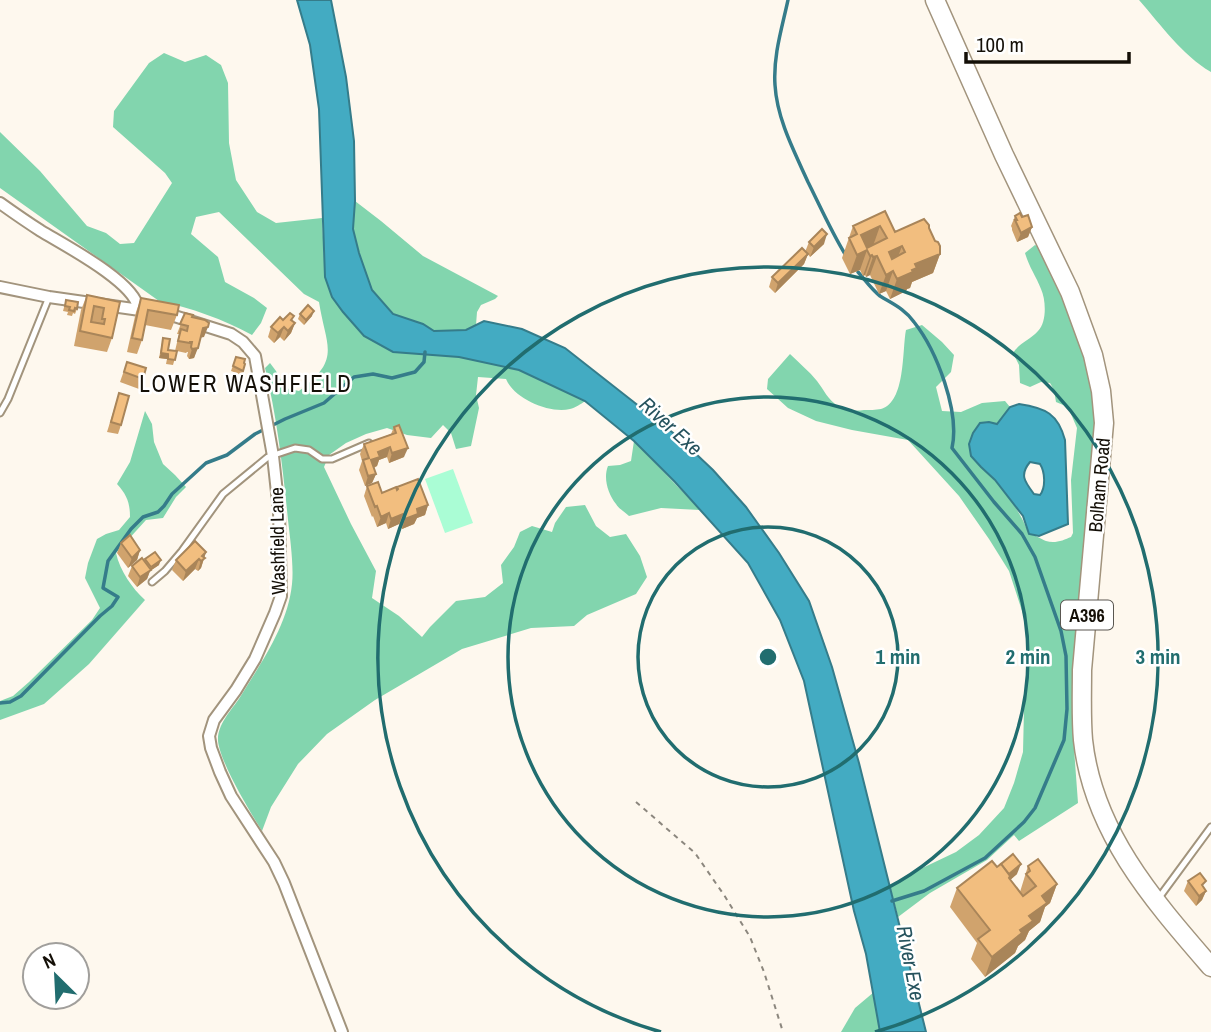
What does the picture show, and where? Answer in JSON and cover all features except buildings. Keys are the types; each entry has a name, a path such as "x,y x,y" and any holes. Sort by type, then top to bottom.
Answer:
{"main road":[{"name":"Bolham Road","path":"935,0 1004,155 1070,292 1093,355 1101,391 1104,423 1082,670 1083,741 1091,779 1106,820 1130,866 1211,967"}],"street":[{"path":"0,204 102,269 130,292 138,309"},
{"name":"Washfield Lane","path":"0,287 167,314 231,334 243,342 255,356 270,434 279,511 281,596 255,659 214,720 209,736 211,748 231,796 274,862 284,883 342,1032"}],"lane":[{"path":"0,412 8,399 49,297"},
{"path":"152,582 165,571 223,494 268,457 295,448 309,450 322,459 332,459 375,441"},
{"path":"1156,901 1211,827"}],"path":[{"path":"636,802 695,853 724,895 750,937 783,1032"}],"green space":[{"path":"1139,0 1211,0 1211,72 1181,48"},
{"path":"164,53 185,62 206,55 221,65 228,83 229,143 236,180 257,212 276,223 322,218 325,277 459,357 519,370 585,401 570,409 543,407 524,399 506,379 478,377 476,395 479,408 471,446 456,449 451,433 443,425 431,438 407,435 387,428 346,443 329,455 324,467 376,571 372,598 399,616 422,637 456,601 485,597 503,583 501,565 514,547 520,532 532,526 552,532 566,507 585,505 596,526 610,537 626,534 640,556 647,577 636,594 587,615 574,626 531,628 462,649 375,700 327,734 298,764 271,807 262,831 230,774 220,750 218,734 273,641 290,599 291,543 279,443 265,368 270,363 285,388 299,391 321,370 328,351 319,302 304,294 219,212 196,217 191,234 218,257 225,282 267,308 252,335 207,315 159,301 0,188 0,132 40,171 87,226 106,233 120,244 134,243 172,183 165,173 113,127 114,111 149,63"},
{"path":"355,201 423,256 498,296 481,305 477,312 476,325 466,330 434,331 423,324 393,314 372,290 359,253 353,229"},
{"path":"1035,245 1045,250 1086,353 1096,411 1074,689 1073,735 1078,803 1019,841 1014,835 987,860 930,893 898,917 890,886 956,852 979,835 1004,808 1023,752 1029,660 1024,617 1009,571 989,539 959,496 908,440 816,421 788,408 767,389 768,379 790,354 838,406 851,410 881,409 895,397 899,386 906,330 922,325 954,355 951,372 936,387 942,411 961,412 982,403 1005,401 1010,407 997,425 981,467 1009,498 1029,534 1053,542 1071,537 1071,480 1077,428 1068,407 1056,402 1050,383 1041,382 1030,387 1020,383 1019,365 1013,353 1038,331 1044,317 1043,294 1025,253"},
{"path":"145,411 152,424 154,442 163,464 186,487 163,518 146,520 116,553 127,579 145,600 89,664 44,704 0,720 0,701 13,696 29,682 92,620 100,608 85,578 88,563 97,539 119,530 130,517 127,499 117,484 130,462"},
{"path":"634,441 700,510 661,508 629,516 619,507 613,500 606,481 608,466 631,461"},
{"path":"453,469 473,523 445,533 425,479"},
{"path":"874,992 880,1032 841,1032 855,1008"}],"water":[{"path":"297,0 331,0 346,77 354,141 353,229 372,290 393,314 423,324 434,331 466,330 484,321 522,329 565,348 677,436 713,470 746,507 809,601 832,667 859,763 926,1032 880,1032 866,954 854,911 804,681 780,620 748,563 634,441 585,401 519,370 459,357 393,352 364,336 332,297 325,277 319,109 310,45"},
{"path":"1019,404 1044,410 1059,424 1065,440 1068,524 1039,536 1029,534 1023,516 995,480 971,456 969,444 980,423 997,424 1010,407","holes":["1030,462 1040,464 1044,480 1040,495 1034,494 1024,475"]}],"waterway":[{"path":"788,0 775,63 776,98 797,159 845,254"},
{"path":"858,272 877,294 910,317 923,334 945,382 950,400 954,433 952,448 1022,534 1035,557 1061,631 1066,656 1067,709 1064,740 1035,808 1024,822 985,858 924,891 892,901"},
{"path":"0,703 10,702 21,696 112,606 118,597 103,588 108,561 131,529 143,517 158,512 172,494 206,463 227,455 255,434 324,403 354,377 373,374 392,378 415,372 424,362 425,352"}],"district":[{"name":"LOWER WASHFIELD","path":"246,383"}],"water label":[{"name":"River Exe","path":"671,426"},
{"name":"River Exe","path":"911,963"}]}
